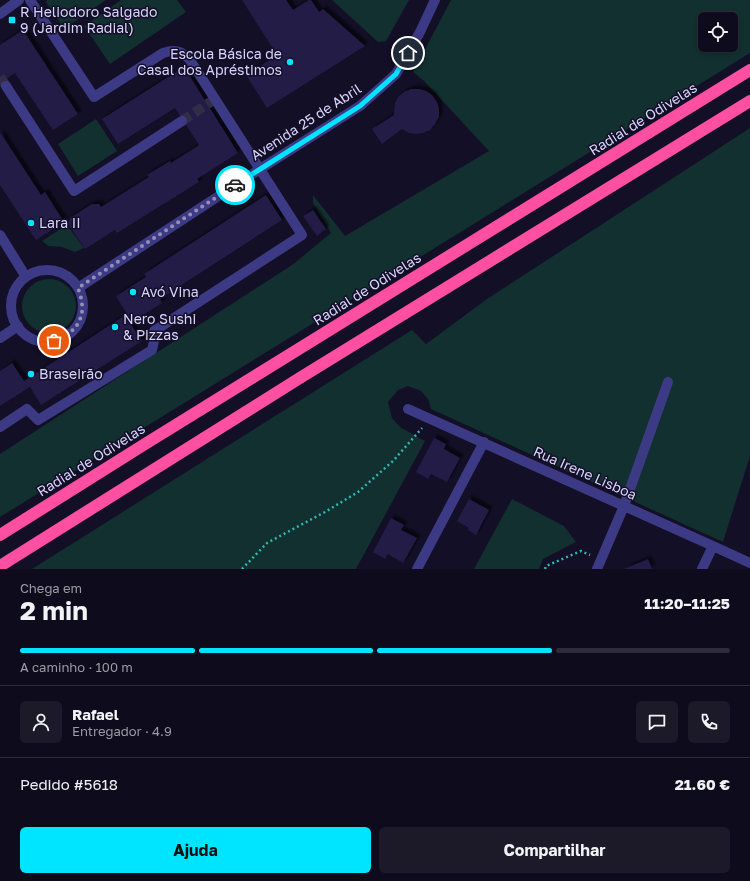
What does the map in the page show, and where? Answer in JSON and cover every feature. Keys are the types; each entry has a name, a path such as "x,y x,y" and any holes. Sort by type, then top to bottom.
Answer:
{"highway":[{"name":"Radial de Odivelas","path":"0,535 750,70"},
{"path":"0,566 303,376 750,101"}],"street":[{"path":"0,14 19,0"},
{"path":"0,427 27,409 38,420 152,350 154,331 302,235 185,54 178,50 170,50 163,53 94,97 30,0"},
{"name":"Avenida 25 de Abril","path":"78,288 260,169 360,106 396,74 420,32 435,0"},
{"path":"6,86 74,191 182,121"},
{"path":"0,235 26,277"},
{"path":"45,270 54,271 64,274 72,280 78,288 82,301 82,315 76,327 66,336 54,341 40,341 27,336 18,326 12,314 12,300 16,287 26,277 35,272 45,270"},
{"path":"0,338 18,326"},
{"path":"599,564 624,506 668,382"},
{"name":"Rua Irene Lisboa","path":"408,409 484,442 750,564"},
{"path":"417,569 484,442"},
{"path":"702,569 713,546"}],"path":[{"path":"242,569 267,543 325,512 358,492 393,461 430,419"},
{"path":"545,569 546,566 581,551 599,564"}],"green space":[{"path":"47,0 106,0 64,29 46,2"},
{"path":"121,0 177,0 186,12 110,64 84,26"},
{"path":"332,0 409,0 386,41 378,42"},
{"path":"451,0 750,0 750,53 0,517 0,454 292,265 331,233 313,203 313,195 345,236 489,151 424,81 413,72"},
{"path":"96,119 117,151 78,176 58,144"},
{"path":"750,128 750,456 723,542 431,409 428,399 421,391 408,386 398,390 388,402 392,418 400,427 425,441 356,569 32,569 412,330 426,344 487,299"},
{"path":"67,225 84,248 75,252 62,247 48,246 42,241"},
{"path":"44,279 54,279 64,283 72,291 76,301 76,311 72,321 64,329 54,333 44,333 34,329 26,321 22,311 22,301 26,291 34,283"},
{"path":"512,499 564,526 576,542 543,559 539,569 474,569"}],"building":[{"path":"242,0 286,0 293,10 311,0 319,12 323,9 365,46 267,108 246,75 277,55"},
{"path":"23,30 78,114 53,130 15,73 0,83 0,45"},
{"path":"184,67 238,153 197,179 199,182 117,233 115,230 85,249 68,224 70,218 92,204 99,204 101,207 149,177 147,175 170,161 171,163 199,145 175,108 118,144 102,119"},
{"path":"411,89 426,91 432,95 437,102 439,117 430,130 416,134 409,133 402,129 382,144 372,129 394,115 395,103 398,97"},
{"path":"0,132 41,195 45,192 64,222 36,240 0,185"},
{"path":"266,195 282,220 160,299 162,303 130,323 142,341 41,405 30,387 0,406 0,371 12,363 24,381 127,314 116,296 146,277 144,274"},
{"path":"313,210 326,229 317,236 303,216"},
{"path":"434,438 446,444 444,449 460,458 447,482 431,474 428,479 416,472"},
{"path":"469,499 489,510 476,535 468,530 469,528 457,521"},
{"path":"391,518 404,525 401,530 417,538 403,563 388,554 385,559 373,552"},
{"path":"648,559 652,569 624,569"}],"tunnel":[{"path":"0,77 6,86"},
{"path":"182,121 215,99"}],"way so far":[{"path":"54,341 66,336 76,327 82,315 82,301 78,288 235,185"}],"place":[{"name":"R Heliodoro Salgado 9 (Jardim Radial)","path":"12,20"},
{"name":"Escola Básica de Casal dos Apréstimos","path":"290,62"},
{"name":"Lara II","path":"31,223"},
{"name":"Avó Vina","path":"133,292"},
{"name":"Nero Sushi & Pizzas","path":"115,327"},
{"name":"Braseirão","path":"31,374"}],"route":[{"path":"235,185 360,106 396,74 408,53"}]}
